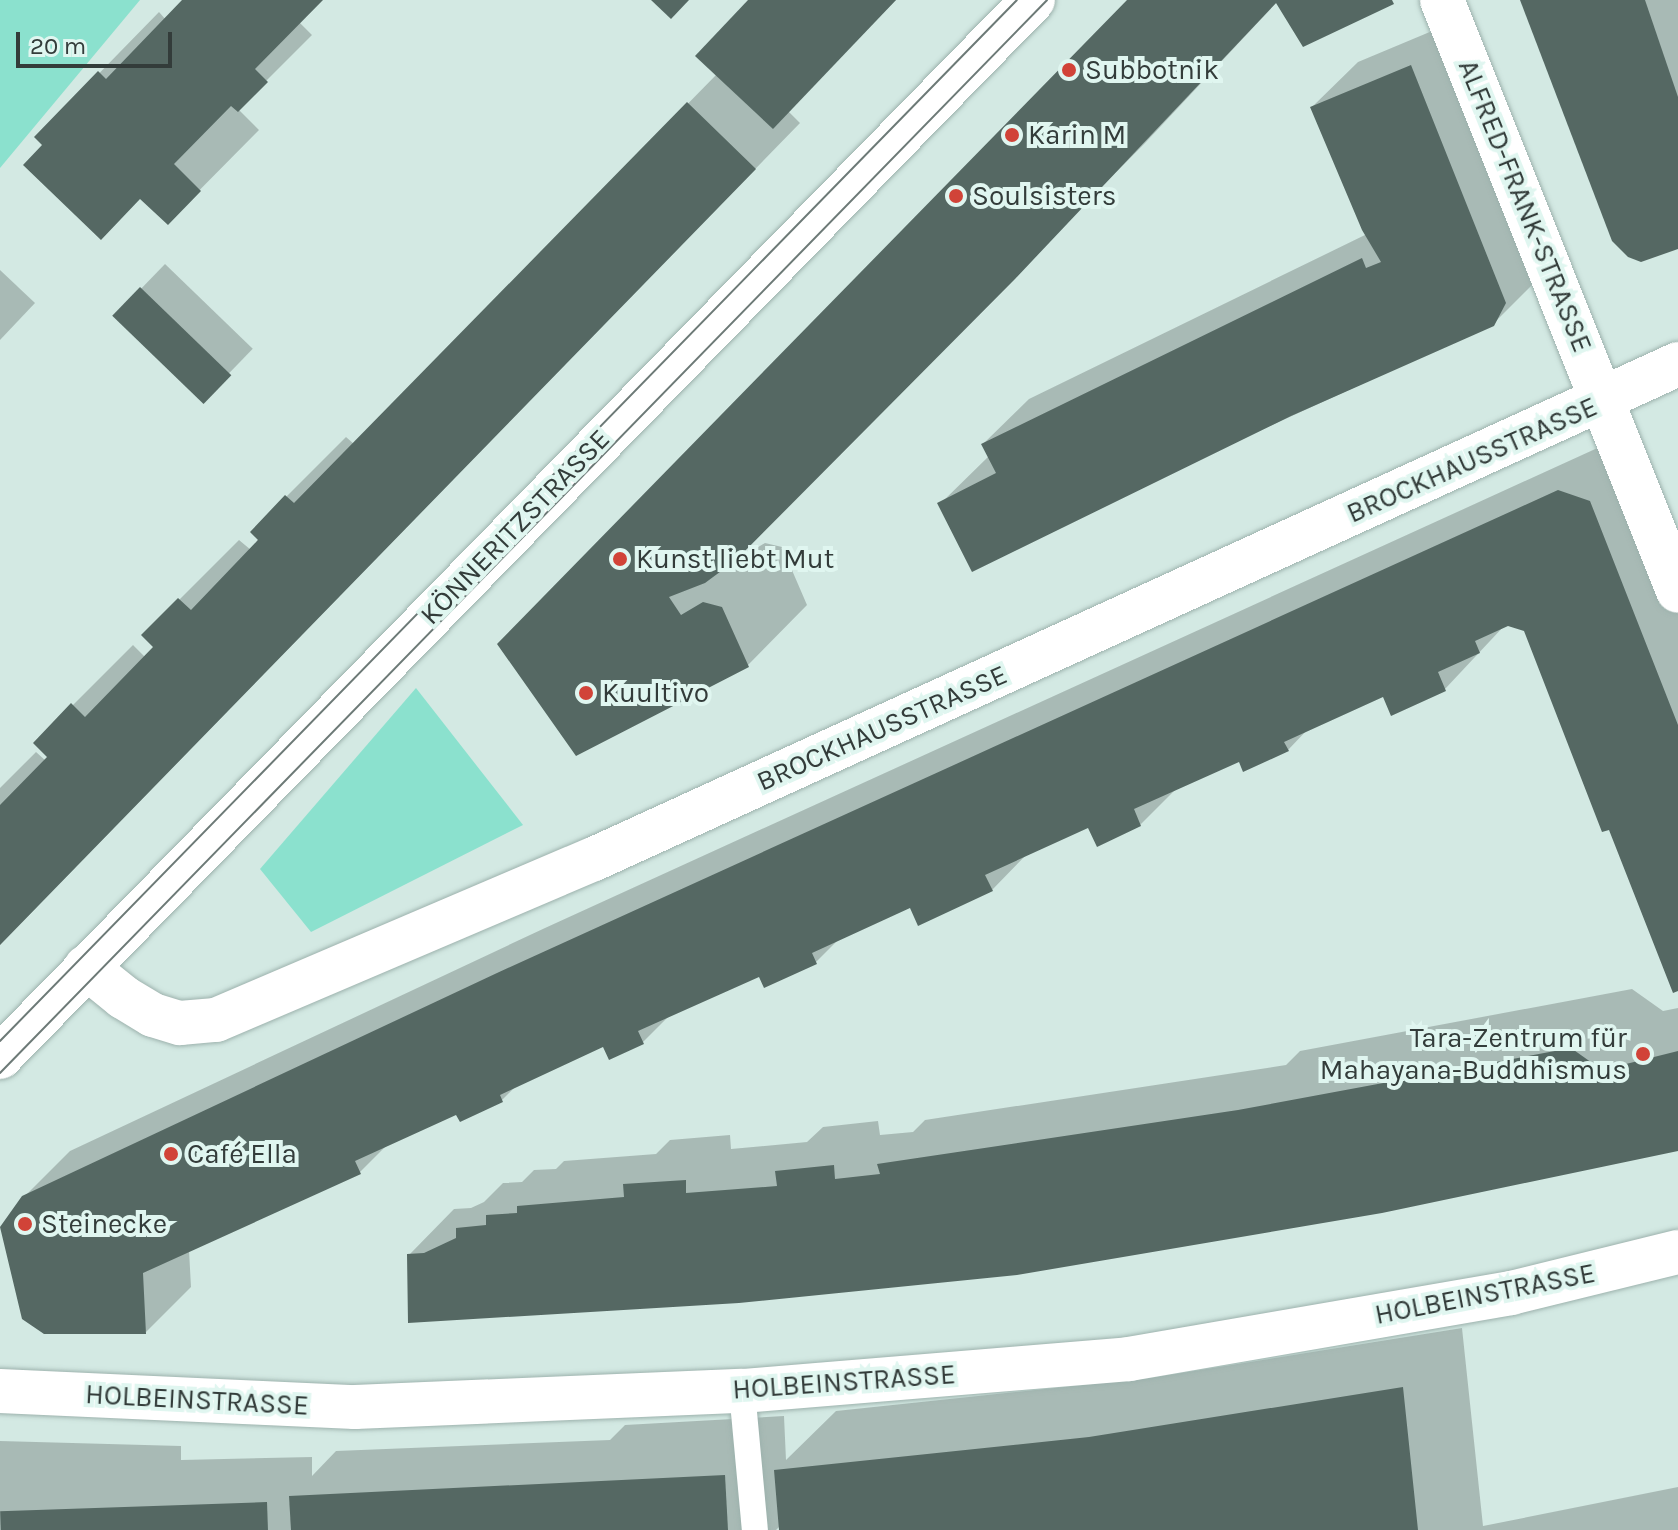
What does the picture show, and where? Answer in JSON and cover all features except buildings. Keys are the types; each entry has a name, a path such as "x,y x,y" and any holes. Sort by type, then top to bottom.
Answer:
{"street":[{"name":"KÖNNERITZSTRASSE","path":"0,1057 1033,0"},
{"name":"ALFRED-FRANK-STRASSE","path":"1442,0 1678,591"},
{"name":"BROCKHAUSSTRASSE","path":"86,967 123,997 153,1015 180,1023 216,1020 594,859 1678,364"},
{"name":"HOLBEINSTRASSE","path":"0,1391 355,1407 742,1391 1129,1359 1511,1293 1678,1252"}],"lane":[{"path":"742,1391 755,1530"}],"green space":[{"path":"0,0 140,0 0,168"},
{"path":"416,688 523,825 311,932 260,869"}],"tram line":[{"path":"0,1041 1017,0"},
{"path":"0,1073 1047,0"}],"place":[{"name":"Subbotnik","path":"1069,70"},
{"name":"Karin M","path":"1012,135"},
{"name":"Soulsisters","path":"956,196"},
{"name":"Kunst liebt Mut","path":"620,559"},
{"name":"Kuultivo","path":"586,693"},
{"name":"Tara-Zentrum für Mahayana-Buddhismus","path":"1643,1054"},
{"name":"Café Ella","path":"171,1154"},
{"name":"Steinecke","path":"25,1224"}]}
